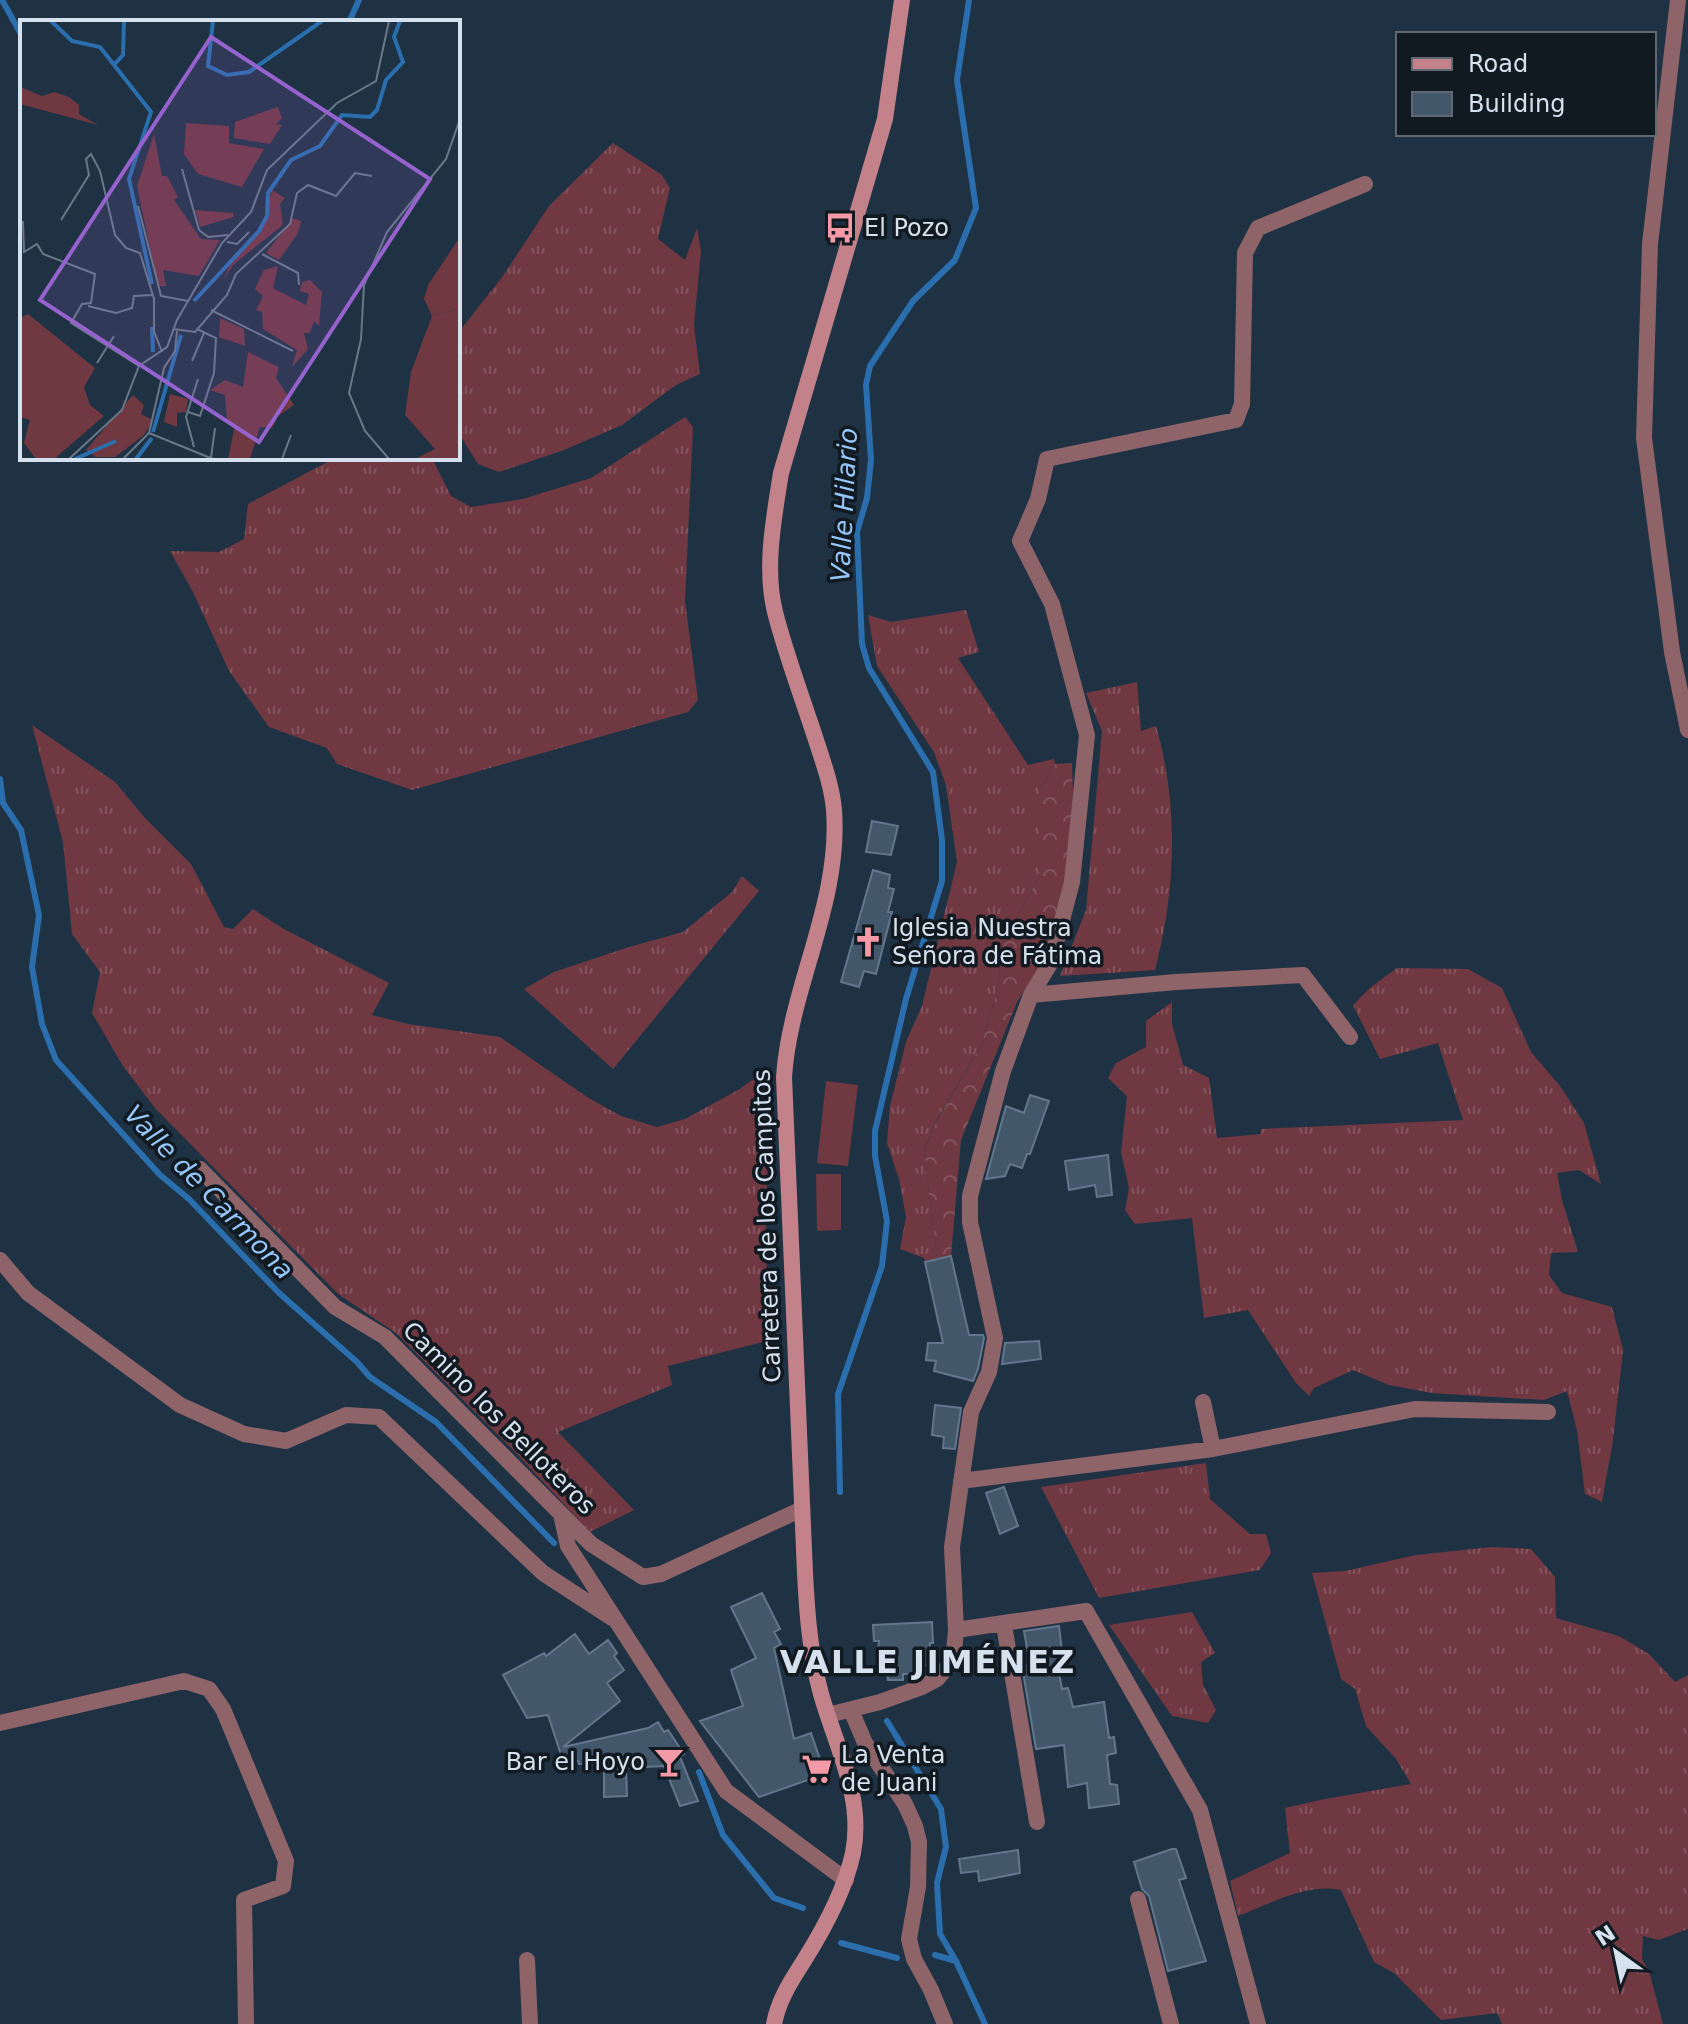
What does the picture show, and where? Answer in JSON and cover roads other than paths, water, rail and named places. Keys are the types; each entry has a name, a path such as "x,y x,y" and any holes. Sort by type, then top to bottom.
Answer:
{"main road":[{"name":"Carretera de los Campitos","path":"774,2024 786,1986 806,1957 846,1880 857,1831 854,1795 828,1715 812,1649 802,1509 784,1077 786,1043 830,883 834,808 826,771 774,610 771,575 773,525 781,473 885,119 902,0"}],"street":[{"path":"1678,0 1650,244 1644,438 1672,652 1688,730"},
{"path":"828,1715 922,1687 937,1679 954,1652 956,1630 952,1547 971,1412 989,1372 995,1338 970,1222 970,1196 1003,1071 1031,995 1051,962 1072,882 1087,735 1052,604 1020,541 1038,499 1047,459 1236,420 1242,404 1245,253 1258,228 1365,184"},
{"path":"1031,995 1303,975 1350,1037"},
{"name":"Camino los Belloteros","path":"200,1169 335,1307 385,1337 591,1544 643,1577 653,1577 802,1509"},
{"path":"0,1260 28,1293 180,1405 244,1434 286,1441 346,1415 379,1417 543,1573 612,1618"},
{"path":"1203,1402 1213,1449"},
{"path":"961,1481 1213,1449 1415,1409 1548,1412"},
{"path":"560,1513 568,1546 726,1791 846,1880"},
{"path":"956,1630 1086,1611 1200,1810 1258,2024"},
{"path":"1004,1625 1037,1822"},
{"path":"0,1723 184,1681 209,1689 223,1709 286,1861 283,1886 244,1900 246,2024"},
{"path":"851,1710 865,1743 905,1804 915,1826 919,1842 918,1887 909,1939 914,1959 945,2024"},
{"path":"1138,1899 1171,2024"},
{"path":"527,1960 530,2024"}],"waterway":[{"path":"2,0 20,32"},
{"path":"350,20 359,0"},
{"name":"Valle Hilario","path":"840,1492 838,1394 882,1266 887,1221 875,1156 875,1131 906,999 942,881 942,840 933,772 869,668 862,644 857,532 867,498 871,460 866,385 870,366 913,301 955,260 976,208 957,80 969,0"},
{"name":"Valle de Carmona","path":"0,779 3,803 21,830 39,915 32,967 42,1024 56,1060 160,1175 189,1199 279,1293 370,1377 436,1422 554,1543"},
{"name":"Valle Hilario","path":"887,1721 941,1809 946,1847 937,1883 940,1934 985,2024"},
{"name":"Valle de Carmona","path":"699,1772 723,1835 774,1898 803,1908"},
{"path":"841,1943 897,1958"},
{"path":"935,1955 956,1961"}],"place":[{"name":"El Pozo","path":"840,228"},
{"name":"Iglesia Nuestra Señora de Fátima","path":"868,942"},
{"name":"Bar el Hoyo","path":"669,1762"},
{"name":"La Venta de Juani","path":"817,1769"}],"district":[{"name":"VALLE JIMÉNEZ","path":"928,1662"}]}
